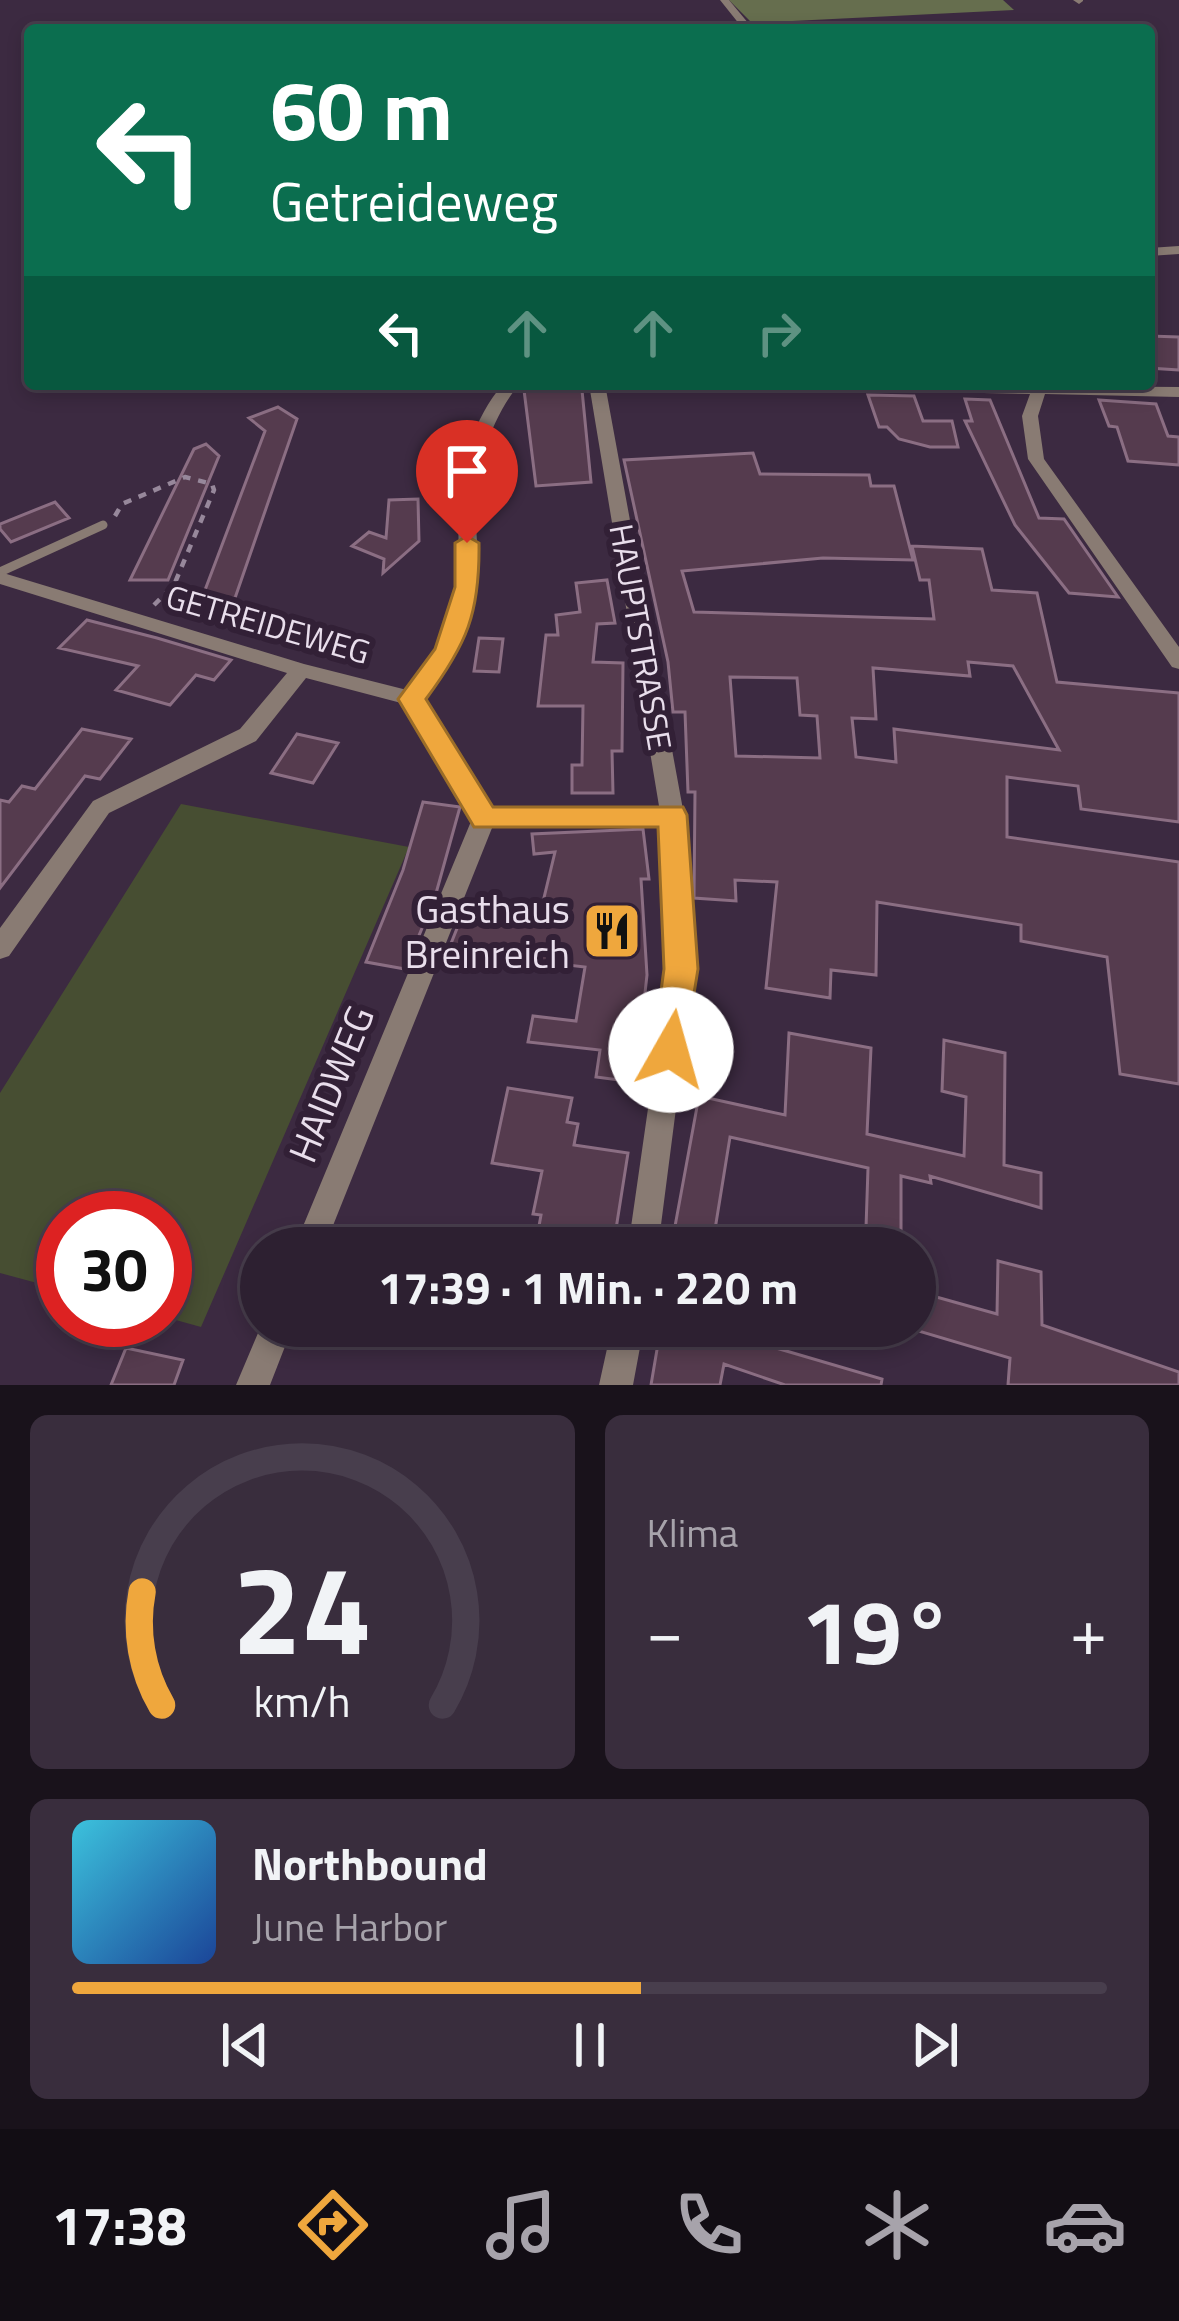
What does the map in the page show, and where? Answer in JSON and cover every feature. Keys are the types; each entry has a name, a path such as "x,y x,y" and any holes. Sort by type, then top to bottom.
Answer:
{"street":[{"path":"724,0 744,24"},
{"path":"507,390 493,410 473,471 467,499 467,587 448,651 412,699 484,818 672,815"},
{"name":"HAUPTSTRASSE","path":"598,390 672,815 681,969 646,1227"},
{"path":"1039,390 1030,416 1036,459 1179,662"},
{"path":"1133,390 1179,392"},
{"name":"GETREIDEWEG","path":"0,575 137,621 412,699"},
{"path":"0,948 101,807 248,735 301,670"},
{"name":"HAIDWEG","path":"318,1227 484,818"},
{"path":"254,1385 269,1347"},
{"path":"616,1385 624,1347"}],"lane":[{"path":"0,575 103,525"}],"path":[{"path":"103,525 112,524 122,504 185,477 212,484 214,490 174,585 137,621"}],"green space":[{"path":"729,0 1003,0 1014,10 752,23"},
{"path":"181,804 409,847 244,1227 240,1227 240,1237 201,1327 192,1324 192,1191 36,1191 36,1283 0,1273 0,1093"}],"building":[{"path":"1155,336 1179,337 1179,370 1155,368"},
{"path":"524,390 582,390 591,482 536,486"},
{"path":"868,395 914,396 923,421 952,421 958,447 930,447 899,439 887,427 879,427"},
{"path":"965,399 990,400 1039,518 1064,519 1118,597 1069,593 1015,525 965,421 972,421"},
{"path":"1099,400 1156,404 1168,436 1179,437 1179,465 1128,461 1117,427 1109,426"},
{"path":"278,407 297,419 235,598 202,598 265,431 249,418"},
{"path":"206,444 219,456 168,580 130,580 194,449"},
{"path":"753,453 760,474 869,475 871,486 894,486 913,560 823,558 682,571 694,612 934,619 929,580 920,580 912,546 982,549 992,590 1037,593 1057,682 1179,693 1179,822 1081,809 1078,786 1007,777 1007,837 1179,862 1179,1084 1120,1074 1107,957 1021,941 1021,925 877,902 876,975 831,970 830,998 766,988 777,882 735,880 736,901 694,898 695,792 688,792 685,712 673,712 668,662 624,460","holes":["968,662 1013,666 1059,750 894,729 896,762 856,757 852,718 876,719 873,668 970,676","730,677 797,678 800,715 817,716 820,758 736,756"]},
{"path":"418,499 419,541 383,573 384,559 352,546 369,532 386,538 389,500"},
{"path":"55,502 69,518 11,542 0,529 0,524"},
{"path":"607,580 615,623 597,624 593,662 623,663 622,751 612,751 613,793 572,793 572,765 582,765 583,706 538,706 546,635 558,635 556,615 580,612 576,583"},
{"path":"87,620 231,660 214,680 196,675 170,705 116,690 138,666 59,648"},
{"path":"479,638 503,639 499,672 474,671"},
{"path":"82,729 131,739 100,779 85,776 0,888 0,800 9,802 22,786 35,789"},
{"path":"297,734 338,743 313,783 271,773"},
{"path":"423,802 460,807 435,897 405,969 366,962 403,870"},
{"path":"643,829 649,879 641,879 647,975 635,1082 596,1077 600,1050 528,1042 533,1016 576,1021 585,967 448,951 468,901 541,910 555,852 534,854 532,834"},
{"path":"789,1033 871,1048 867,1134 964,1156 966,1097 942,1091 944,1040 1005,1053 1004,1165 1041,1173 1041,1208 930,1176 931,1183 901,1176 901,1227 866,1227 868,1168 730,1137 715,1227 675,1227 699,1096 785,1115"},
{"path":"508,1088 572,1098 567,1122 578,1124 574,1145 628,1153 616,1227 539,1227 541,1215 533,1214 542,1171 492,1163"},
{"path":"998,1261 1041,1272 1042,1325 1179,1372 1179,1385 1008,1385 1010,1358 936,1336 936,1297 997,1314"},
{"path":"657,1347 773,1347 882,1379 881,1385 785,1385 724,1364 720,1385 651,1385"},
{"path":"126,1348 183,1360 174,1385 111,1385"}],"place":[{"name":"Gasthaus Breinreich","path":"612,931"}],"route":[{"path":"467,543 467,587 448,651 412,699 484,818 672,815 681,969 671,1050"}]}
